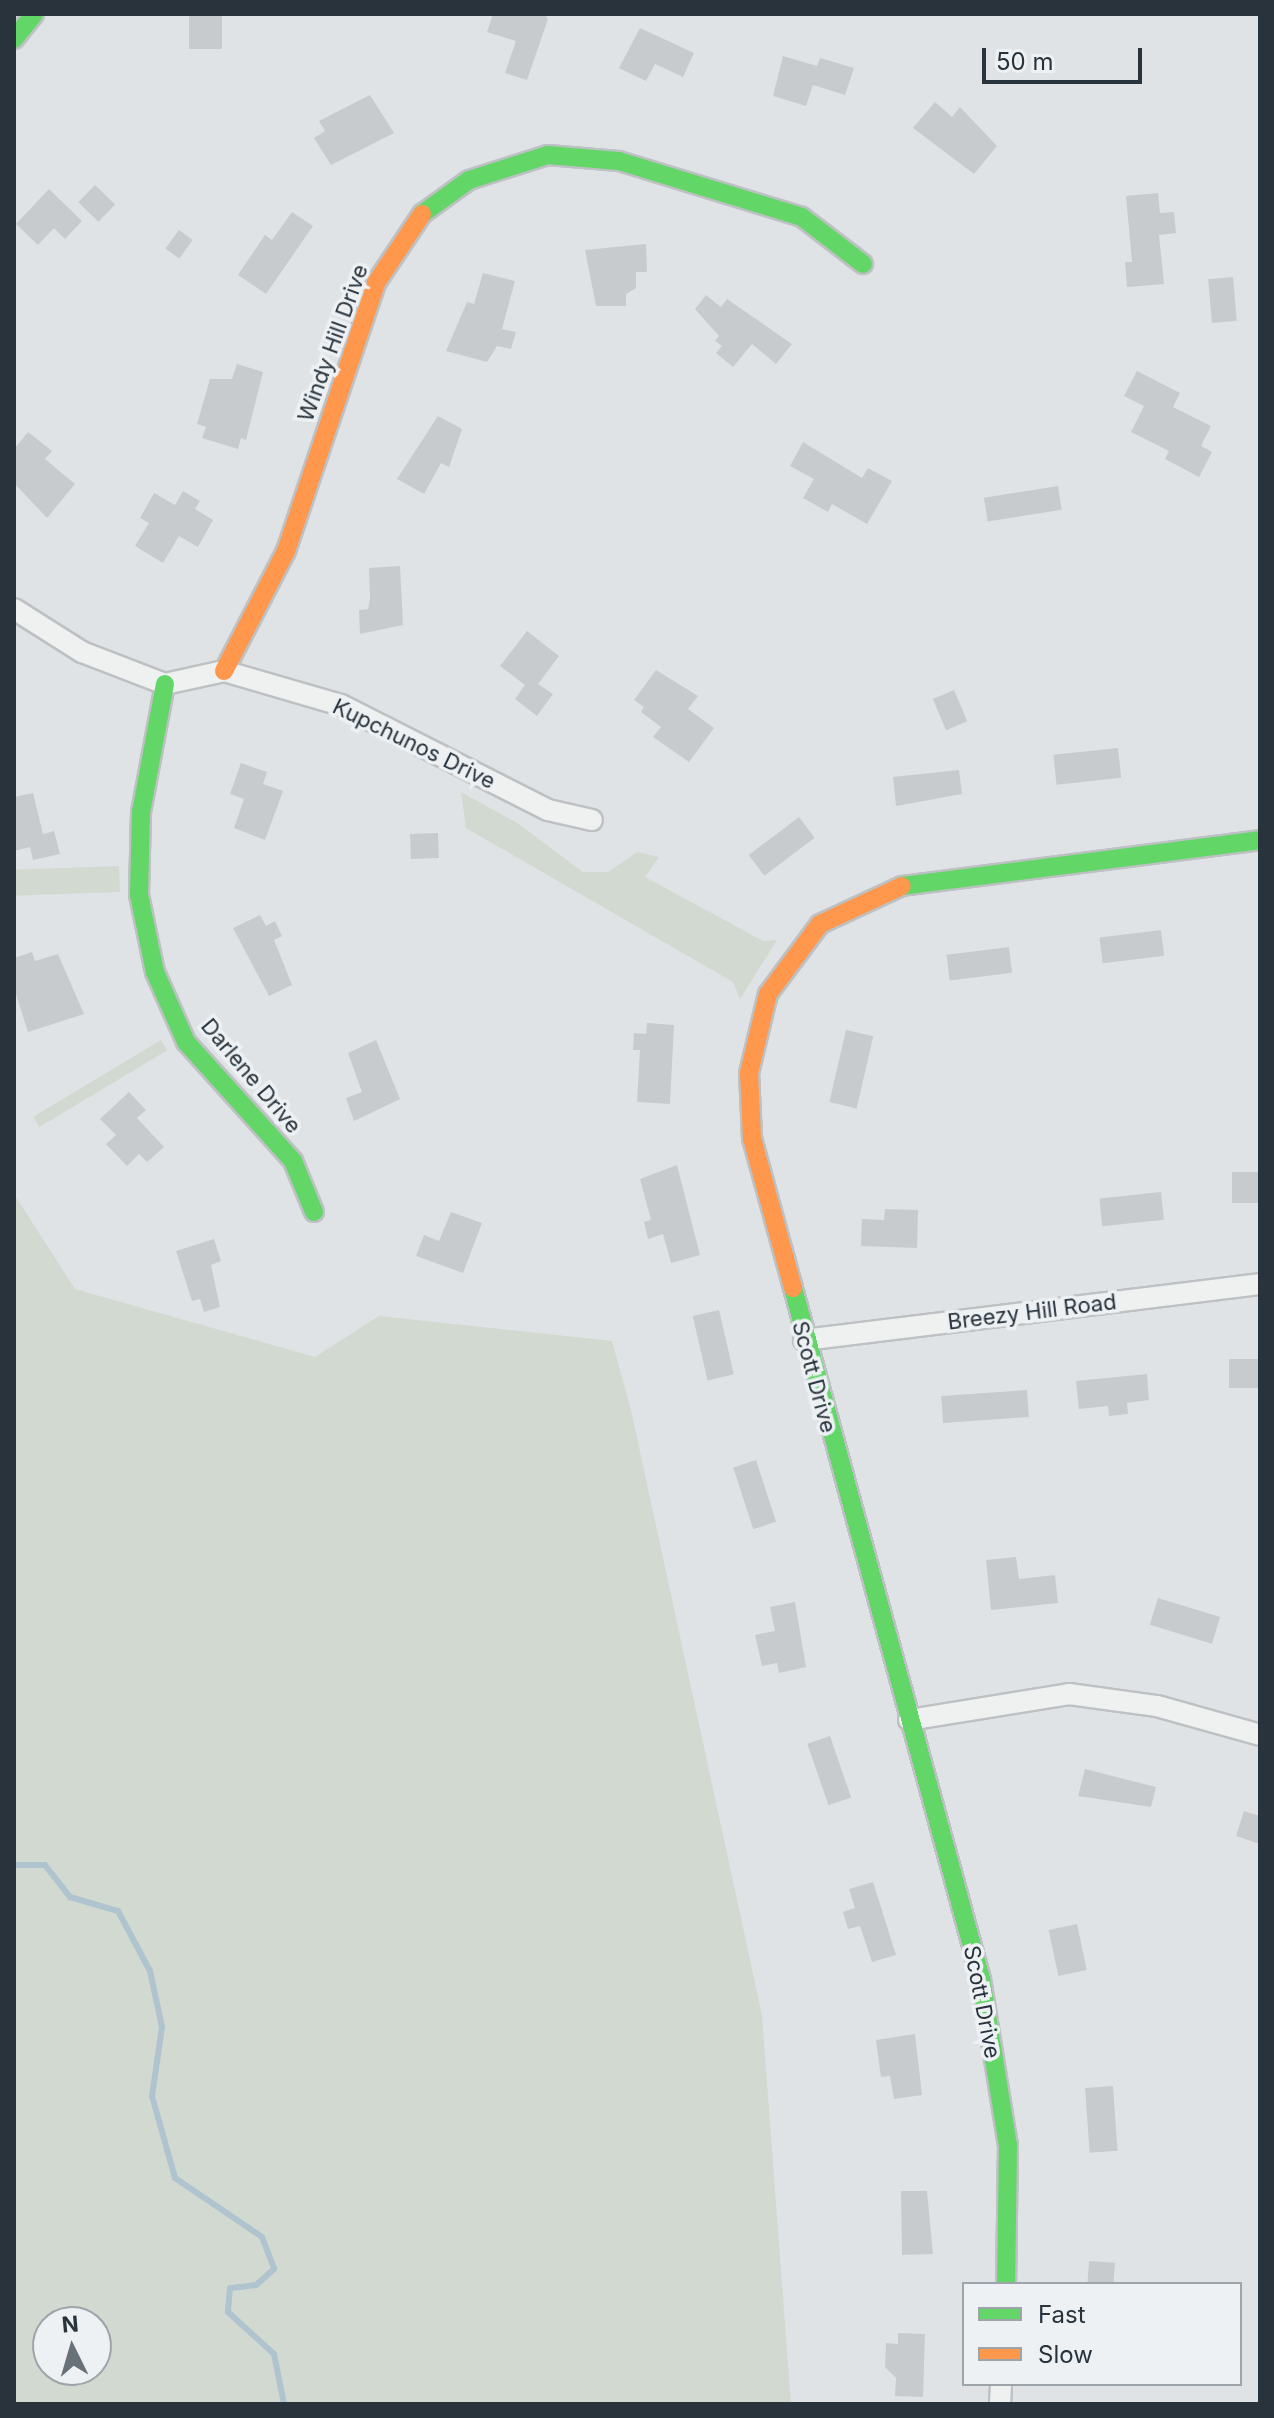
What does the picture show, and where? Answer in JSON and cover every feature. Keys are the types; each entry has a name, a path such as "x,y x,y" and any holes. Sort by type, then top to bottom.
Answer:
{"street":[{"path":"14,39 34,14"},
{"name":"Windy Hill Drive","path":"224,671 286,551 376,283 415,219 469,180 548,155 619,161 802,217 863,264"},
{"path":"14,609 82,652 165,684"},
{"name":"Kupchunos Drive","path":"165,684 224,671 341,705 548,810 592,820"},
{"name":"Darlene Drive","path":"165,684 141,812 139,895 155,972 186,1042 293,1161 314,1212"},
{"name":"Scott Drive","path":"1006,2282 1008,2145 981,1979 804,1340 752,1138 749,1073 768,994 820,924 900,886 1260,840"},
{"name":"Breezy Hill Road","path":"804,1340 1260,1284"},
{"path":"909,1720 1069,1694 1157,1706 1260,1735"}],"shaded area":[{"path":"461,792 519,824 583,872 608,872 637,852 659,857 645,877 763,941 777,940 740,999 733,982 466,828"},
{"path":"119,866 120,892 14,896 14,870"},
{"path":"161,1040 167,1050 39,1127 33,1117"},
{"path":"14,1194 75,1289 315,1357 379,1316 612,1341 631,1410 762,2015 791,2404 14,2404"}],"building":[{"path":"189,14 222,14 222,49 189,49"},
{"path":"493,14 545,14 548,19 527,80 505,73 516,41 487,32"},
{"path":"640,28 694,53 683,77 655,64 646,81 619,68"},
{"path":"783,56 817,66 820,58 854,68 845,95 813,85 806,106 773,96"},
{"path":"370,95 394,133 331,165 314,138 325,131 319,121"},
{"path":"935,102 952,117 960,107 997,146 974,174 913,128"},
{"path":"95,185 115,204 98,222 78,202"},
{"path":"49,189 82,221 65,239 54,228 38,245 16,224"},
{"path":"1158,193 1160,213 1174,212 1176,233 1159,235 1164,284 1127,287 1125,262 1132,262 1126,196"},
{"path":"292,212 313,226 266,294 238,275 265,235 272,240"},
{"path":"179,230 193,240 179,259 165,249"},
{"path":"646,244 647,272 636,272 636,288 626,294 626,306 596,306 585,250"},
{"path":"483,273 515,281 502,329 516,332 511,349 497,346 487,362 446,351 467,302 474,304"},
{"path":"1233,277 1237,321 1212,323 1208,279"},
{"path":"706,295 721,307 727,299 792,344 776,364 752,344 733,367 716,353 722,346 715,341 719,336 695,309"},
{"path":"237,364 263,372 246,440 241,438 238,449 202,438 206,427 197,424 210,379 232,379"},
{"path":"1137,371 1180,393 1173,407 1211,426 1201,446 1212,452 1199,477 1165,459 1169,451 1131,432 1144,406 1124,396"},
{"path":"438,416 462,429 449,467 441,463 424,494 397,479"},
{"path":"28,432 52,451 45,459 75,484 47,518 14,483 14,449"},
{"path":"803,442 862,478 868,468 892,481 867,524 832,504 828,512 803,498 814,479 790,466"},
{"path":"1058,486 1062,510 988,521 984,498"},
{"path":"183,491 200,501 195,509 213,520 198,547 179,536 163,563 135,546 149,523 140,518 154,493 175,505"},
{"path":"400,566 403,625 360,634 359,610 368,609 370,599 369,568"},
{"path":"527,631 559,656 538,684 553,694 537,716 515,699 525,685 500,666"},
{"path":"656,670 698,696 688,709 714,728 689,762 653,737 661,727 641,712 644,707 634,700"},
{"path":"954,690 967,721 946,730 933,699"},
{"path":"1118,748 1121,778 1056,785 1053,755"},
{"path":"241,763 267,772 263,784 283,791 265,840 234,828 244,799 230,794"},
{"path":"959,770 962,794 896,806 893,777"},
{"path":"33,793 43,834 54,831 60,854 33,860 30,847 14,851 14,797"},
{"path":"799,817 815,838 764,876 749,855"},
{"path":"438,833 439,858 411,859 410,834"},
{"path":"260,915 266,926 275,921 282,936 274,940 292,985 269,996 233,928"},
{"path":"1161,930 1164,956 1103,963 1099,938"},
{"path":"1009,947 1012,973 950,980 946,955"},
{"path":"32,952 35,961 58,954 84,1014 28,1032 14,988 14,958"},
{"path":"647,1023 674,1025 670,1104 637,1102 640,1050 633,1050 634,1033 646,1034"},
{"path":"846,1030 873,1036 857,1108 829,1102"},
{"path":"376,1040 400,1099 354,1121 346,1098 362,1092 348,1053"},
{"path":"129,1092 146,1110 137,1118 164,1147 147,1162 139,1154 127,1166 106,1144 116,1135 100,1119"},
{"path":"677,1165 700,1255 671,1263 663,1234 648,1239 644,1222 651,1220 640,1179"},
{"path":"1232,1172 1260,1172 1260,1203 1232,1203"},
{"path":"1161,1192 1164,1220 1102,1226 1099,1198"},
{"path":"885,1209 918,1210 917,1248 861,1246 862,1219 884,1220"},
{"path":"451,1212 482,1223 463,1273 416,1256 424,1235 439,1241"},
{"path":"214,1239 221,1261 211,1265 220,1307 204,1312 200,1299 192,1301 176,1251"},
{"path":"719,1310 734,1374 708,1380 693,1316"},
{"path":"1229,1359 1260,1359 1260,1388 1229,1388"},
{"path":"1147,1374 1149,1400 1127,1403 1128,1414 1109,1416 1108,1406 1079,1409 1076,1381"},
{"path":"1027,1390 1029,1417 943,1423 941,1396"},
{"path":"756,1460 776,1522 753,1529 733,1467"},
{"path":"1016,1557 1019,1579 1055,1575 1058,1603 991,1610 986,1560"},
{"path":"1158,1598 1220,1617 1212,1644 1150,1625"},
{"path":"795,1602 806,1667 779,1673 777,1663 762,1666 755,1635 775,1631 770,1607"},
{"path":"830,1736 851,1797 828,1805 807,1744"},
{"path":"1085,1769 1156,1787 1151,1807 1078,1796"},
{"path":"1244,1811 1260,1816 1260,1844 1236,1836"},
{"path":"873,1882 896,1955 872,1962 860,1926 848,1929 843,1912 855,1908 849,1889"},
{"path":"1077,1924 1087,1970 1058,1976 1049,1930"},
{"path":"915,2034 922,2095 894,2099 890,2076 881,2077 876,2040"},
{"path":"1113,2086 1118,2151 1090,2153 1085,2088"},
{"path":"901,2191 927,2191 933,2254 902,2255"},
{"path":"1089,2261 1115,2263 1114,2282 1088,2282"},
{"path":"898,2333 925,2334 923,2397 895,2396 896,2378 885,2367 886,2343 898,2344"}],"waterway":[{"path":"14,1865 45,1865 70,1897 118,1911 150,1971 162,2027 152,2096 175,2178 262,2237 274,2269 256,2285 230,2288 228,2312 274,2354 284,2404"}],"traffic: fast":[{"path":"14,39 34,14"},
{"path":"422,214 469,180 548,155 619,161 802,217 863,264"},
{"path":"165,684 141,812 139,895 155,972 186,1042 293,1161 314,1212"},
{"path":"902,886 1260,840"},
{"path":"793,1288 981,1979 1008,2145 1006,2282"}],"traffic: slow":[{"path":"224,671 286,551 376,283 422,214"},
{"path":"793,1288 752,1138 749,1073 768,994 820,924 902,886"}]}
